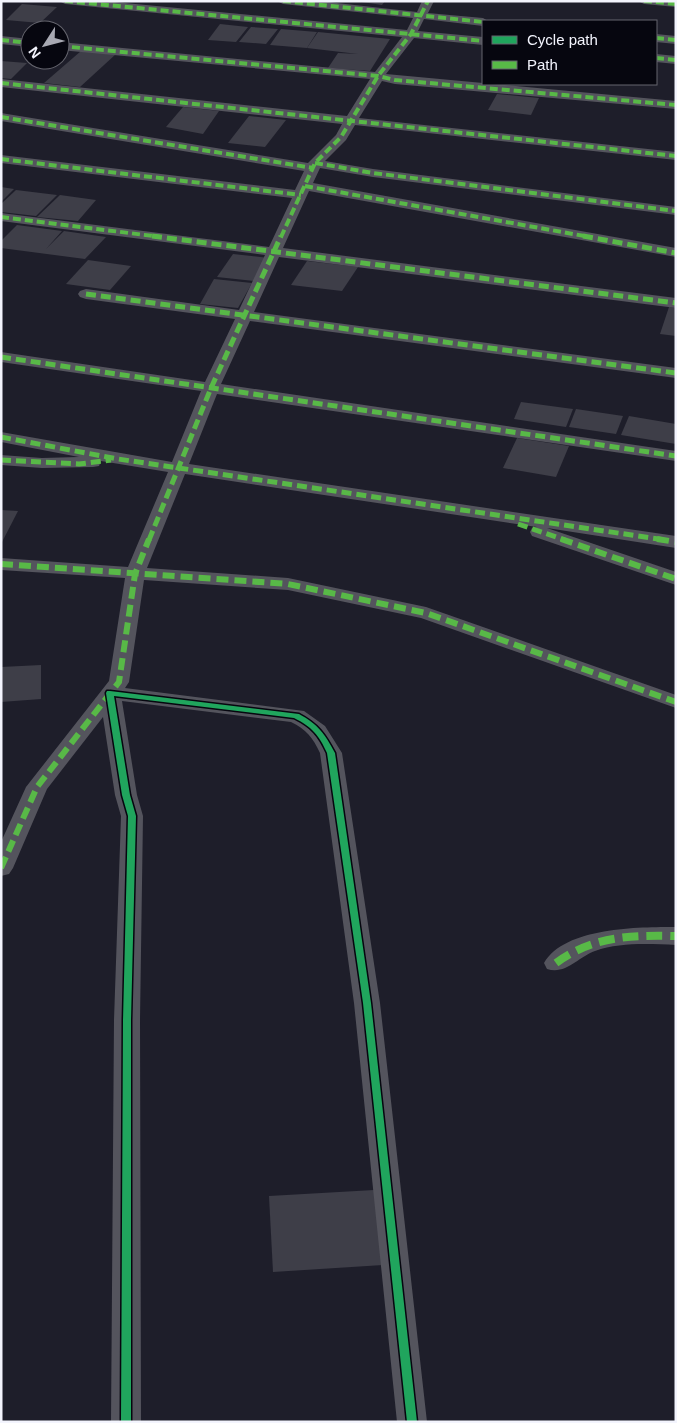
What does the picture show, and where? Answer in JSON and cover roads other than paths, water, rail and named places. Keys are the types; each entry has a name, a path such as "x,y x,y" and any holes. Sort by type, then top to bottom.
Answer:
{"street":[{"path":"65,1 482,41"},
{"path":"283,1 482,22"},
{"path":"1,868 37,787 118,682 135,574 211,388 314,166 341,137 378,76 410,34 428,1"},
{"path":"644,1 676,4"},
{"path":"657,38 676,40"},
{"path":"1,40 20,42"},
{"path":"70,47 378,76 423,83 676,105"},
{"path":"657,58 676,60"},
{"path":"1,82 676,156"},
{"path":"1,117 314,166 676,211"},
{"path":"1,160 303,190 676,253"},
{"path":"1,217 676,303"},
{"path":"86,294 676,373"},
{"path":"1,357 676,456"},
{"path":"1,437 118,459 676,542"},
{"path":"1,460 79,464 118,459"},
{"path":"499,517 580,547 676,579"},
{"path":"1,564 288,584 426,613 676,702"},
{"path":"110,693 126,795 132,816 127,1020 126,1422"},
{"path":"110,693 296,716 312,724 321,733 331,753 367,1003 412,1422"},
{"path":"556,962 578,948 614,939 645,935 676,936"}]}
